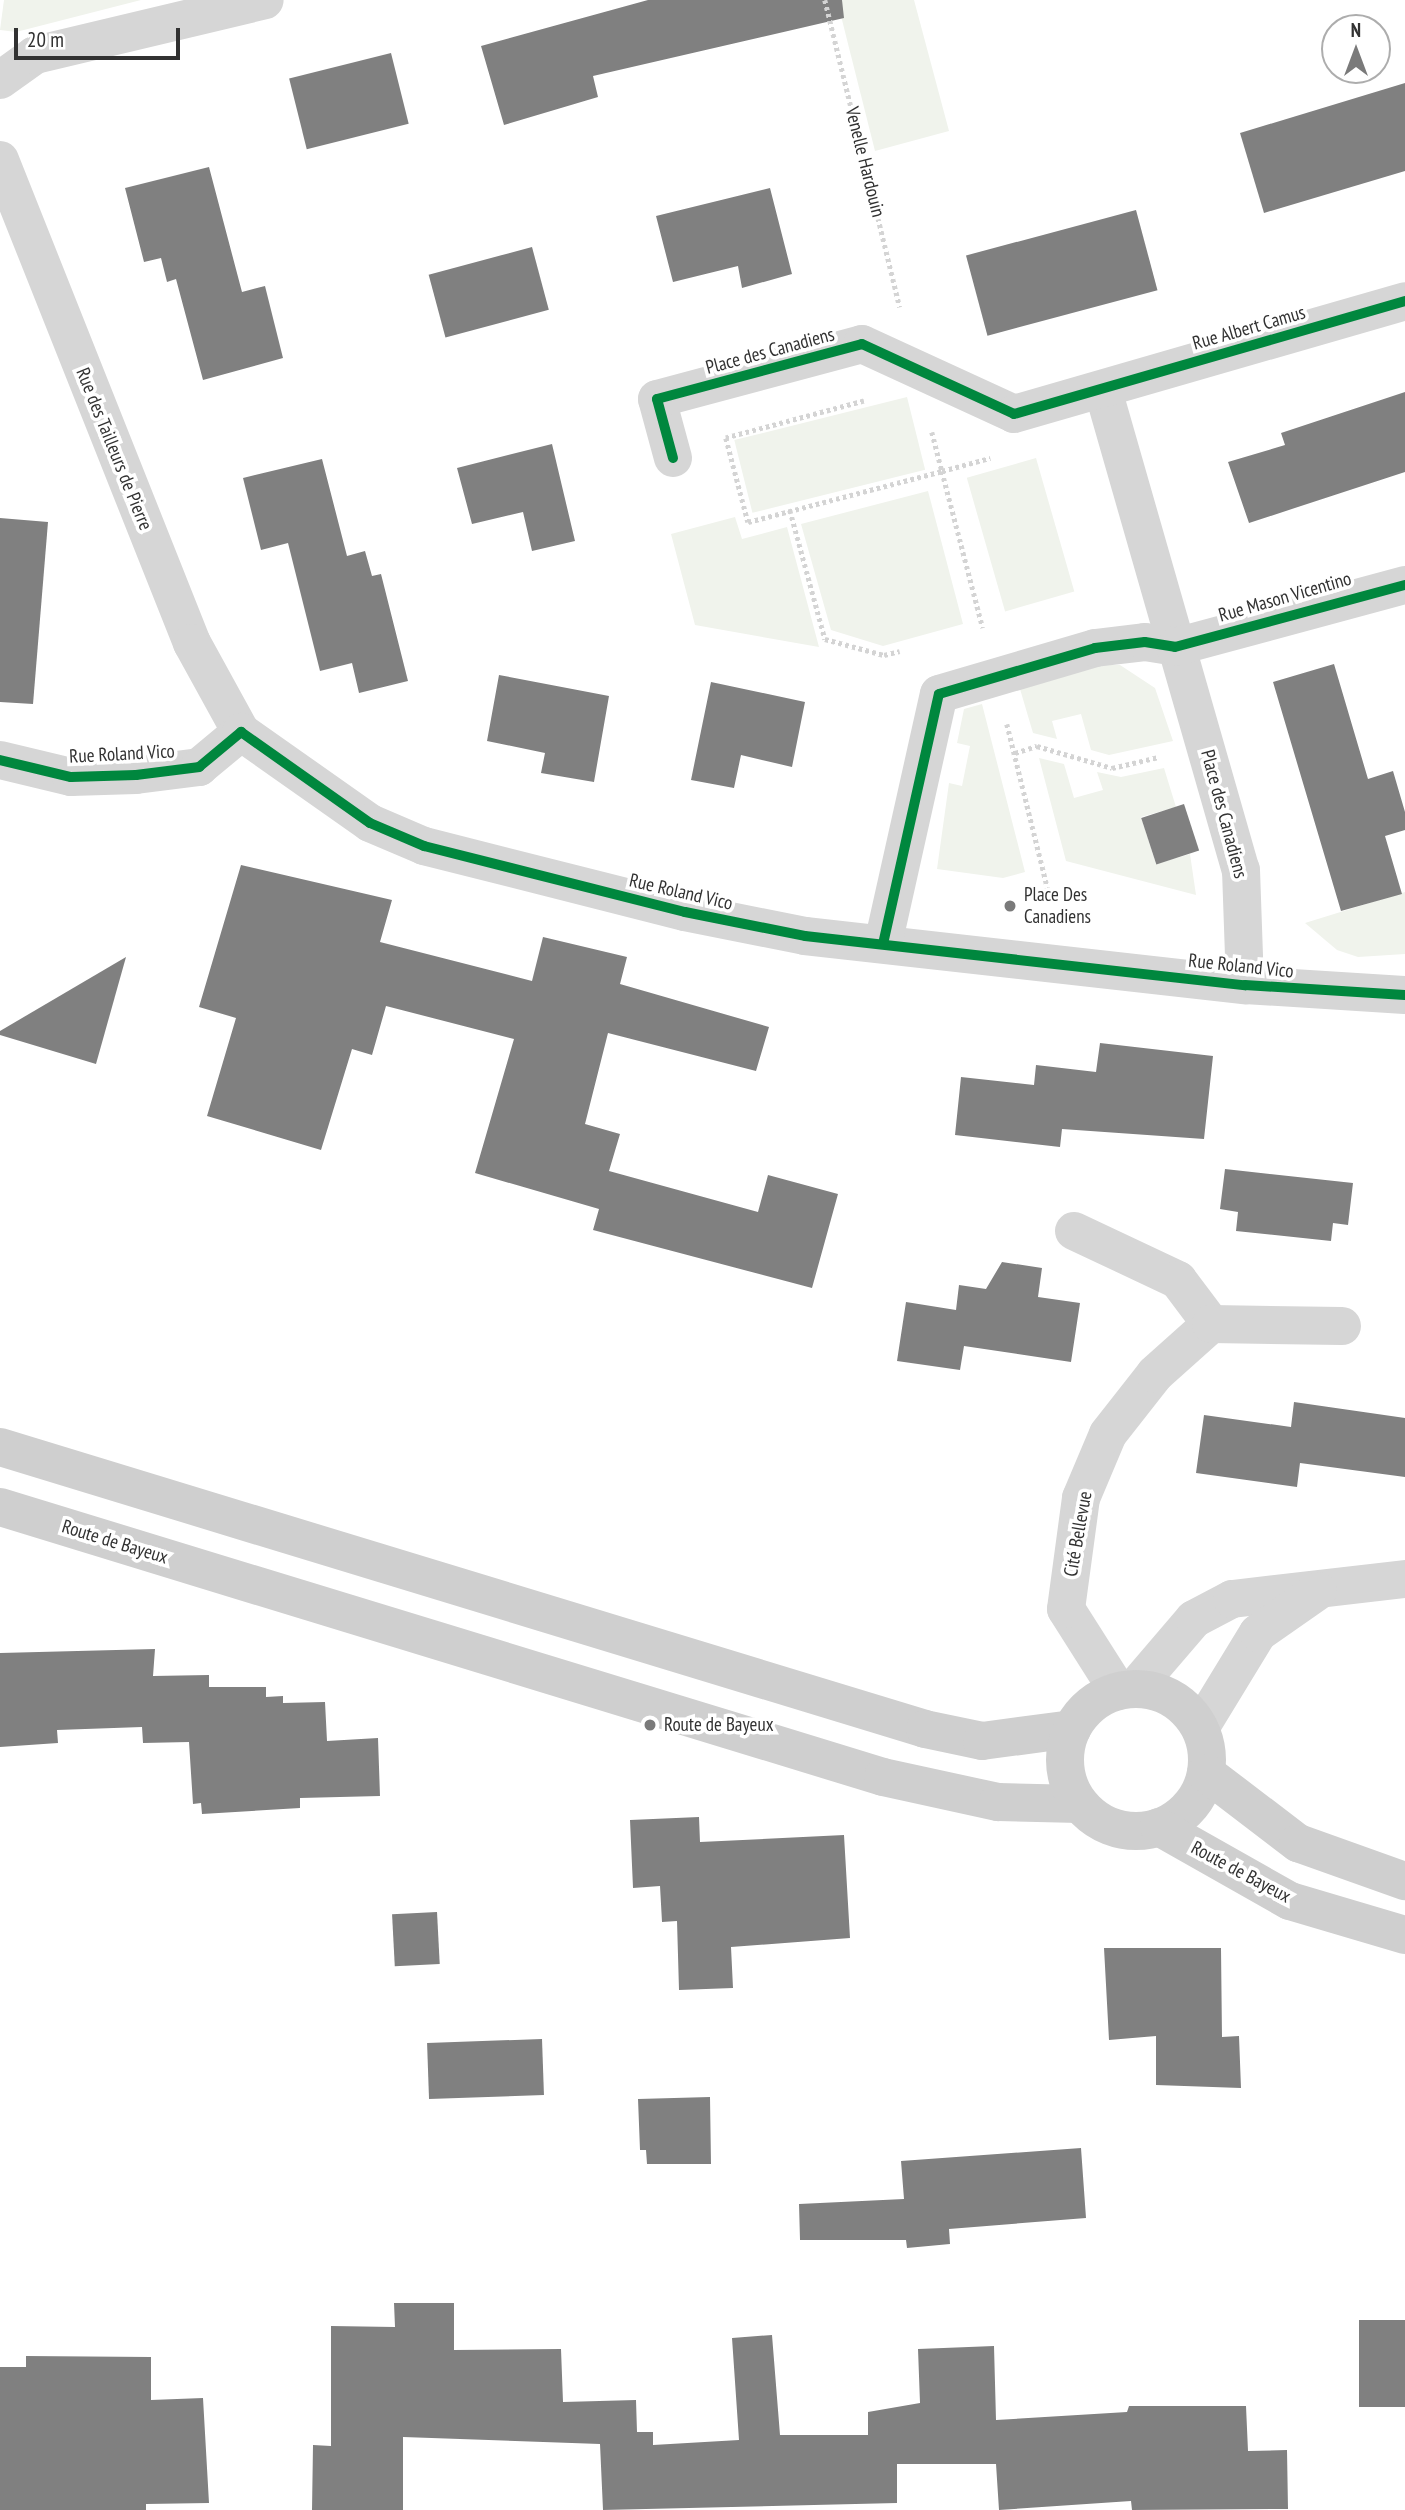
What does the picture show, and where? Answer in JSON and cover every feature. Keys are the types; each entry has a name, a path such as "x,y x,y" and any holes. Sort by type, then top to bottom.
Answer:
{"main road":[{"path":"0,1447 925,1729 982,1741 1072,1729"},
{"name":"Route de Bayeux","path":"0,1507 883,1777 998,1802 1080,1804"},
{"path":"1126,1690 1173,1699 1200,1728 1206,1773 1190,1807 1159,1827 1125,1831 1080,1804 1064,1768 1072,1729 1091,1706 1126,1690"},
{"path":"1206,1773 1298,1843 1405,1881"},
{"name":"Route de Bayeux","path":"1159,1827 1290,1901 1405,1935"}],"street":[{"path":"0,80 35,55 265,0"},
{"name":"Rue des Tailleurs de Pierre","path":"0,160 192,643 242,732"},
{"name":"Rue Albert Camus","path":"1103,390 1405,301"},
{"name":"Place des Canadiens","path":"673,458 657,399 863,344 1014,414 1103,390 1241,870 1245,985"},
{"name":"Rue Mason Vicentino","path":"1175,647 1405,585"},
{"path":"883,944 939,694 1096,648 1145,642 1175,647"},
{"name":"Rue Roland Vico","path":"0,760 71,777 136,775 199,767 242,732 360,817 424,846 685,912 883,944 1245,985 1405,995"},
{"path":"1074,1231 1178,1280 1211,1324 1342,1326"},
{"name":"Cité Bellevue","path":"1126,1690 1066,1609 1082,1498 1108,1434 1155,1374 1211,1324"},
{"path":"1126,1690 1194,1619 1232,1599 1405,1579"},
{"path":"1200,1728 1258,1633 1320,1590"}],"path":[{"path":"877,398 726,438 748,522 1004,455"},
{"path":"929,419 983,628"},
{"path":"790,510 825,639 884,655 900,651"},
{"path":"1005,716 1051,898"},
{"path":"1014,753 1037,746 1112,768 1173,754"}],"shaded area":[{"path":"4,0 141,0 16,32 0,30"},
{"path":"837,0 914,0 949,131 875,151"},
{"path":"907,397 925,470 752,513 734,440"},
{"path":"1036,458 1074,592 1005,611 967,478"},
{"path":"928,491 963,624 883,646 831,630 801,524"},
{"path":"735,517 742,539 787,527 819,647 695,625 671,534"},
{"path":"1102,665 1120,665 1155,688 1173,741 1109,755 1091,750 1081,714 1052,721 1057,739 1033,733 1020,689"},
{"path":"982,704 1025,872 1003,878 937,869 949,783 962,786 970,746 957,743 964,709"},
{"path":"1039,758 1064,764 1074,798 1103,790 1097,772 1121,777 1164,768 1176,807 1141,817 1156,864 1190,854 1196,895 1066,861"},
{"path":"1405,892 1405,954 1358,957 1337,950 1305,923"}],"building":[{"path":"648,0 842,0 844,18 593,76 598,97 504,125 481,46"},
{"path":"391,53 409,124 307,149 289,78"},
{"path":"1405,83 1405,171 1264,213 1240,133"},
{"path":"209,167 242,292 265,286 283,358 203,380 176,279 167,282 161,258 144,262 125,188"},
{"path":"770,188 792,274 742,288 738,266 673,282 656,216"},
{"path":"1136,210 1157,290 987,336 966,256"},
{"path":"532,247 549,310 445,337 429,275"},
{"path":"1405,392 1405,472 1249,523 1228,462 1285,445 1281,433"},
{"path":"552,444 575,541 532,551 523,512 472,524 457,468"},
{"path":"322,459 347,556 365,551 372,576 381,574 408,681 359,693 352,663 320,671 288,543 261,550 243,478"},
{"path":"0,518 48,522 33,704 0,702"},
{"path":"1334,664 1368,779 1393,771 1405,812 1405,830 1385,836 1402,894 1341,911 1273,682"},
{"path":"499,675 609,696 594,782 541,773 545,753 487,741"},
{"path":"711,682 805,702 792,767 741,755 734,788 691,780"},
{"path":"1184,804 1199,851 1156,865 1141,818"},
{"path":"241,865 392,900 380,942 532,981 543,937 627,957 620,984 769,1027 756,1071 608,1033 585,1124 620,1134 609,1171 758,1212 768,1175 838,1194 812,1288 593,1230 599,1209 475,1173 514,1039 386,1006 372,1055 352,1049 321,1150 207,1116 236,1018 199,1007"},
{"path":"126,957 96,1064 0,1035 0,1031"},
{"path":"1100,1043 1213,1056 1204,1139 1062,1129 1060,1147 955,1135 961,1077 1034,1085 1036,1065 1096,1072"},
{"path":"1225,1169 1353,1183 1348,1225 1333,1223 1331,1241 1236,1231 1238,1212 1220,1209"},
{"path":"1002,1262 1042,1268 1038,1297 1080,1303 1071,1362 964,1346 960,1370 897,1361 906,1302 956,1310 959,1285 986,1289"},
{"path":"1294,1402 1405,1418 1405,1477 1300,1463 1297,1487 1196,1473 1204,1415 1291,1427"},
{"path":"155,1649 153,1676 209,1675 209,1687 266,1687 266,1697 283,1696 283,1703 325,1702 327,1741 378,1738 380,1796 300,1798 300,1808 202,1814 201,1803 193,1804 189,1742 143,1743 142,1727 57,1730 58,1743 0,1747 0,1653"},
{"path":"699,1817 700,1842 844,1835 850,1938 731,1947 733,1988 679,1990 677,1921 662,1922 660,1886 633,1888 630,1820"},
{"path":"437,1912 440,1964 395,1966 392,1914"},
{"path":"1104,1948 1221,1948 1222,2037 1239,2036 1241,2088 1156,2085 1156,2036 1109,2040"},
{"path":"542,2039 544,2095 429,2099 427,2043"},
{"path":"710,2097 711,2164 647,2164 646,2150 640,2150 638,2099"},
{"path":"1081,2148 1086,2218 949,2229 950,2244 907,2248 906,2240 800,2240 799,2204 904,2199 901,2161"},
{"path":"394,2303 454,2303 454,2350 561,2349 563,2402 636,2400 637,2432 653,2432 653,2445 739,2440 732,2338 772,2335 780,2435 868,2435 868,2412 920,2403 918,2349 994,2346 996,2420 1127,2412 1129,2406 1246,2406 1248,2451 1287,2450 1288,2509 1132,2510 1131,2501 999,2510 996,2464 897,2464 897,2503 603,2510 600,2444 403,2437 403,2510 312,2510 313,2445 331,2446 331,2326 395,2327"},
{"path":"1359,2320 1405,2320 1405,2407 1359,2407"},
{"path":"26,2356 151,2357 151,2400 203,2398 209,2503 146,2504 146,2510 0,2510 0,2367 26,2367"}],"cycle path":[{"path":"673,458 657,399 862,344 1014,414 1405,301"},
{"path":"883,944 939,694 1095,648 1145,642 1175,647 1405,585"},
{"path":"0,760 71,777 136,775 199,767 241,732 370,823 424,846 685,912 805,936 1245,985 1405,995"}],"place":[{"name":"Place Des Canadiens","path":"1010,906"},
{"name":"Route de Bayeux","path":"650,1725"}]}
